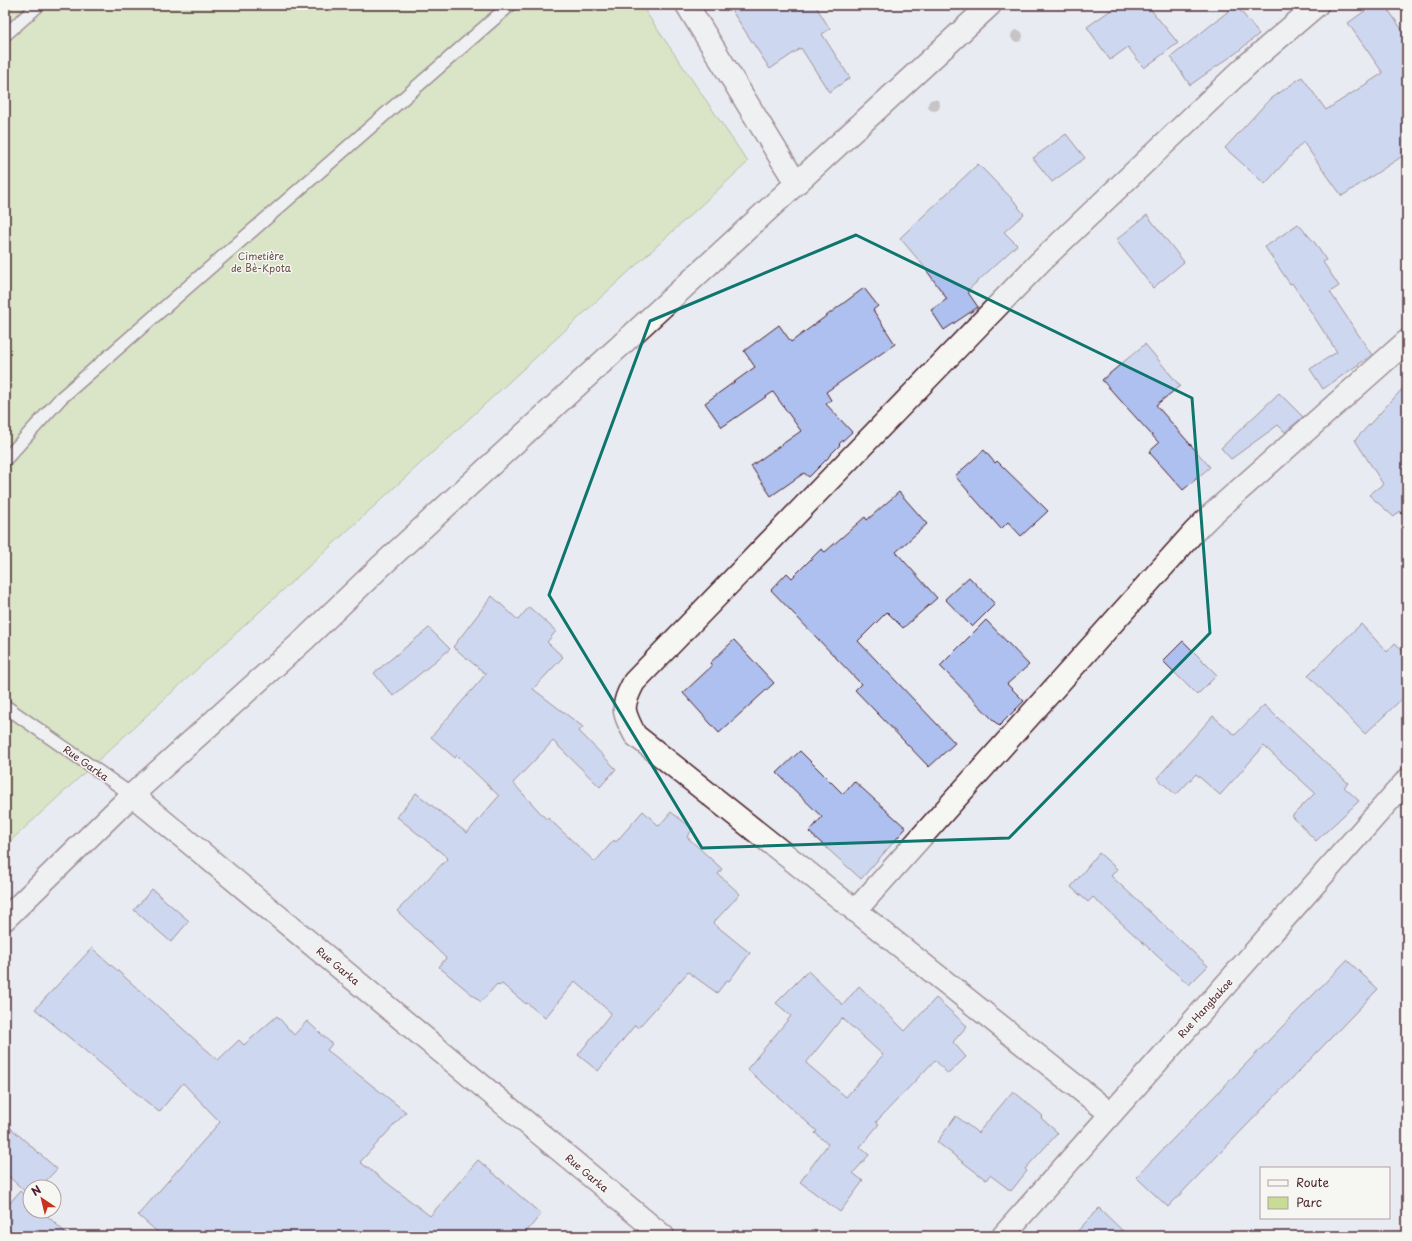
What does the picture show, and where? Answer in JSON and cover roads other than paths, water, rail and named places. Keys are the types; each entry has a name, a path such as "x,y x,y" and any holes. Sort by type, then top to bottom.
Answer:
{"street":[{"path":"687,5 796,184"},
{"path":"5,919 132,796 305,639 379,568 990,5"},
{"path":"1110,1114 635,735 625,717 625,700 634,682 1040,262 1247,65 1317,5"},
{"path":"855,911 1194,532 1210,516 1407,341"},
{"name":"Rue Hangbakoe","path":"1003,1236 1407,780"},
{"name":"Rue Garka","path":"132,796 663,1236"}],"lane":[{"path":"5,35 39,5"},
{"path":"5,460 61,398 510,5"},
{"name":"Rue Garka","path":"5,706 132,796"}],"park label":[{"name":"Cimetière de Bè-Kpota","path":"261,262"}]}
